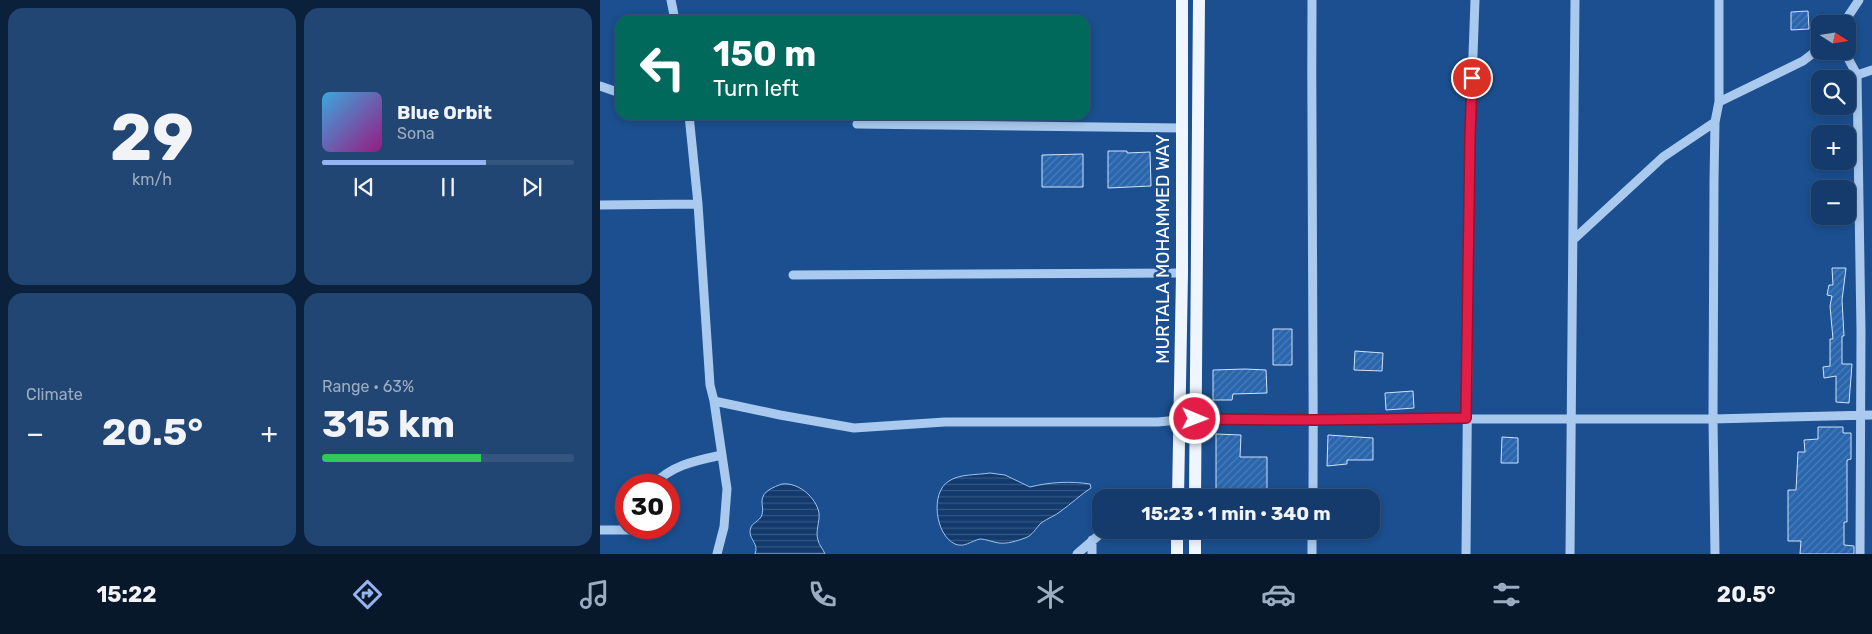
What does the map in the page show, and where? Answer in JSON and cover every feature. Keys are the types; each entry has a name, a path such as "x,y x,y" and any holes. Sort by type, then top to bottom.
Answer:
{"main road":[{"name":"MURTALA MOHAMMED WAY","path":"1178,489 1182,273 1182,0"},
{"name":"MURTALA MOHAMMED WAY","path":"1194,489 1198,0"},
{"path":"1177,539 1177,554"},
{"path":"1194,539 1195,554"}],"street":[{"path":"671,0 674,15"},
{"path":"1312,0 1313,489"},
{"path":"1466,554 1470,137 1475,0"},
{"path":"1570,554 1575,0"},
{"path":"1715,554 1713,419 1715,122 1719,102 1719,0"},
{"path":"1849,15 1859,0"},
{"path":"1719,102 1804,61 1811,55"},
{"path":"1849,60 1857,75 1861,331 1860,554"},
{"path":"1857,75 1872,70"},
{"path":"600,86 615,91"},
{"path":"688,120 698,204 710,385 727,489 724,527 717,554"},
{"path":"1573,240 1663,157 1715,122"},
{"path":"857,124 1182,128"},
{"path":"600,205 698,204"},
{"path":"793,275 1182,273"},
{"path":"1861,331 1872,330"},
{"path":"714,401 854,428 945,422 1158,422 1178,420"},
{"path":"1195,419 1466,418 1570,420 1872,415"},
{"path":"667,474 693,461 722,455"},
{"path":"600,530 615,530"},
{"path":"1312,539 1312,554"},
{"path":"1076,554 1092,540"},
{"path":"1092,540 1092,554"}],"water":[{"path":"990,473 1005,475 1030,487 1068,482 1090,484 1091,488 1059,513 1041,523 1027,537 1005,543 980,539 964,545 955,544 948,539 939,523 937,503 939,494 943,486 953,479"},
{"path":"782,484 794,485 800,488 814,501 819,513 817,537 825,554 755,554 756,547 750,535 751,527 762,515 764,495 769,490"}],"building":[{"path":"1808,11 1809,29 1791,30 1791,12"},
{"path":"1108,151 1127,151 1127,153 1150,152 1151,186 1108,188"},
{"path":"1083,154 1083,187 1042,187 1042,155"},
{"path":"1832,268 1846,268 1842,300 1844,336 1842,336 1842,364 1852,364 1849,403 1836,402 1836,376 1824,378 1823,367 1830,366 1830,339 1833,339 1830,306 1832,296 1827,295 1829,285 1833,285"},
{"path":"1273,329 1292,329 1292,365 1273,365"},
{"path":"1355,351 1383,353 1382,371 1354,370"},
{"path":"1213,370 1266,370 1267,393 1233,394 1232,400 1213,400"},
{"path":"1413,391 1414,408 1386,410 1385,393"},
{"path":"1818,427 1843,427 1843,433 1851,433 1851,459 1847,460 1847,522 1844,522 1844,545 1854,546 1854,554 1800,554 1801,541 1788,541 1788,490 1796,490 1798,452 1805,452 1804,440 1818,439"},
{"path":"1216,434 1241,435 1240,457 1267,457 1267,489 1216,489"},
{"path":"1328,435 1373,438 1373,460 1347,460 1347,464 1327,466"},
{"path":"1502,437 1518,438 1518,463 1501,463"}],"route":[{"path":"1195,419 1466,418 1472,78"}]}
